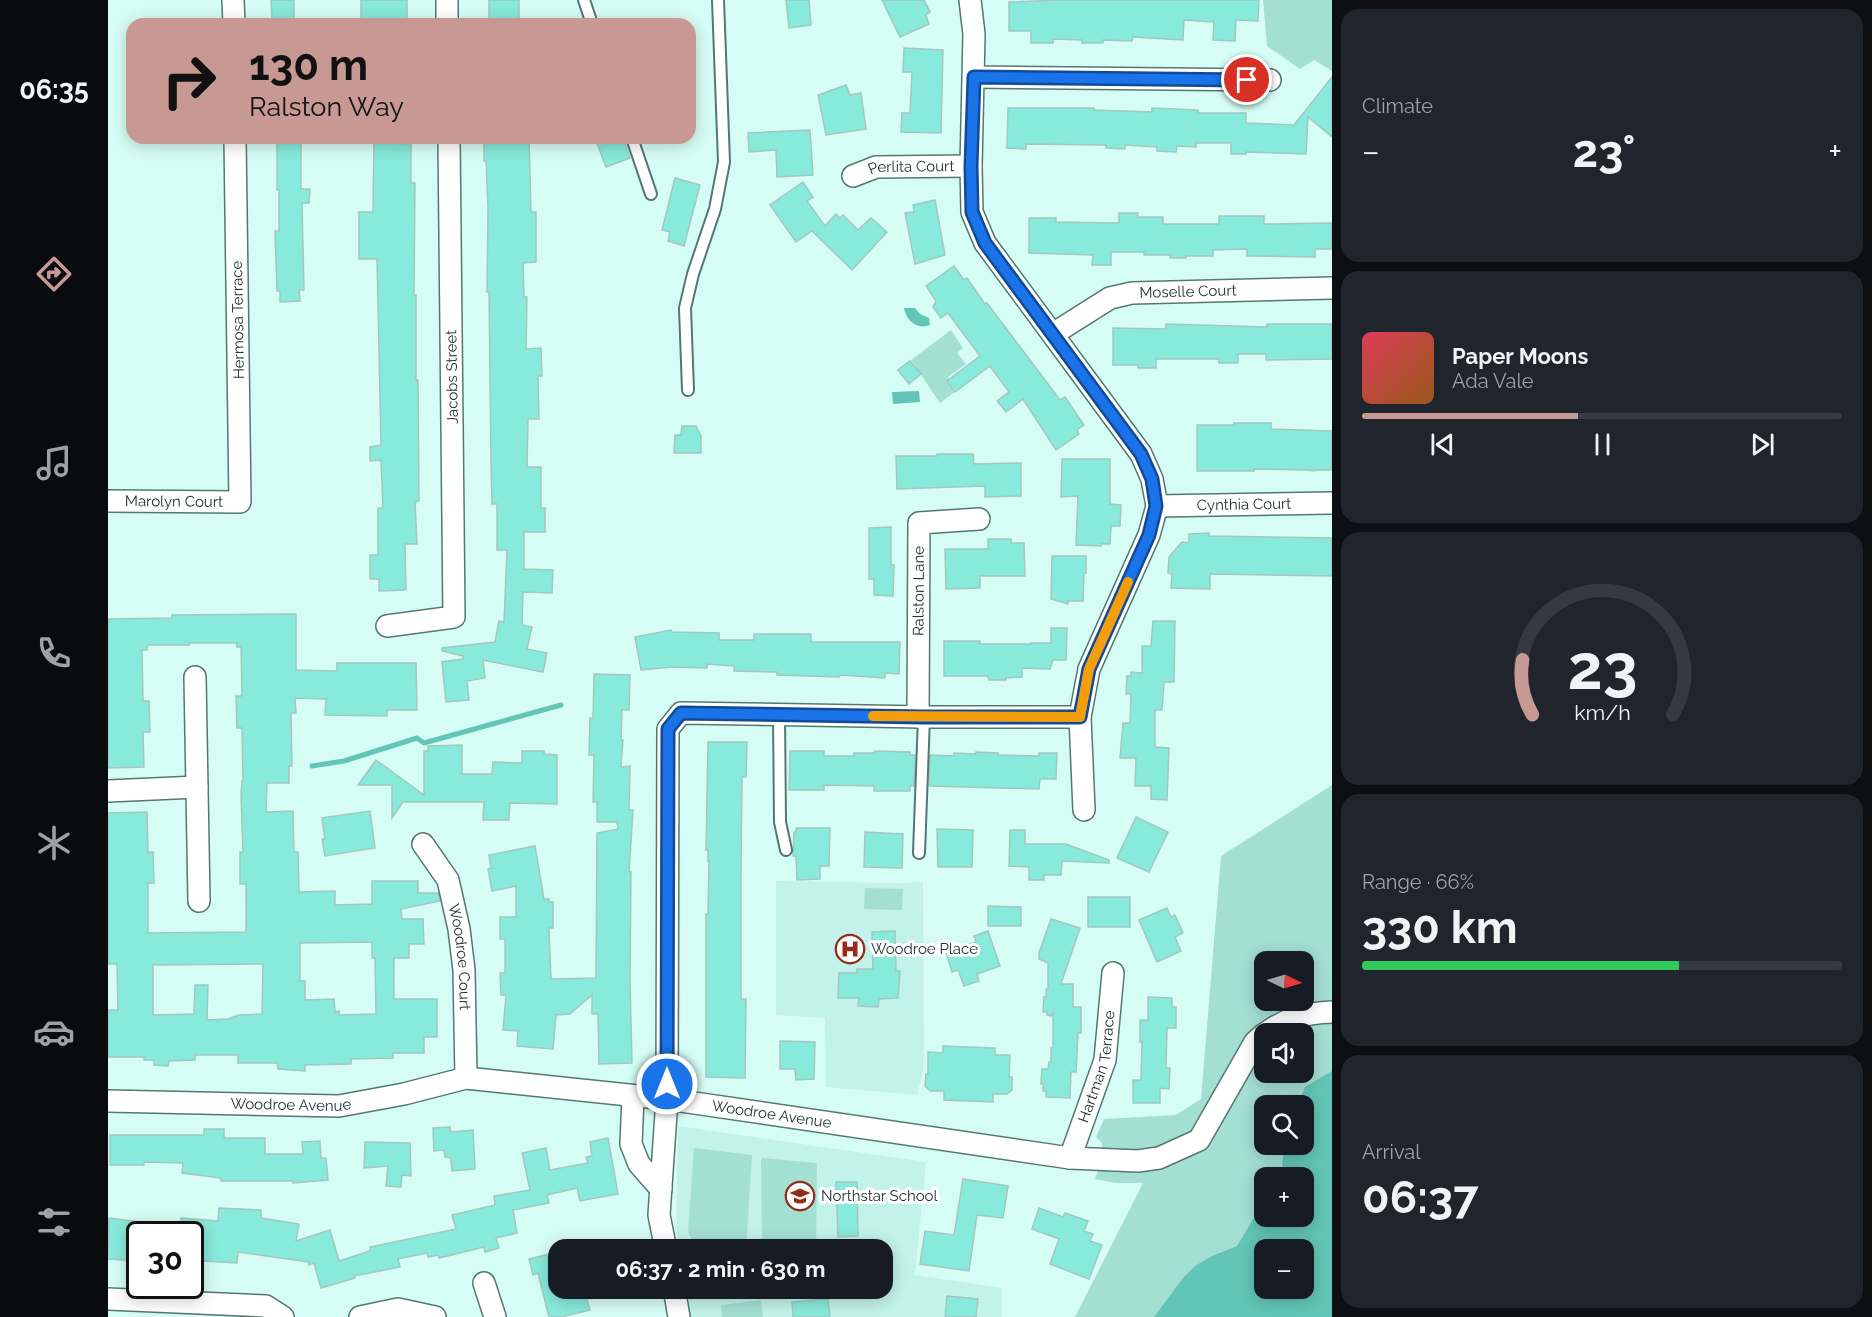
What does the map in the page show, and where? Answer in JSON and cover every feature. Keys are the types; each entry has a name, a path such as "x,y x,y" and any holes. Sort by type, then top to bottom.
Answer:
{"street":[{"path":"233,0 234,18"},
{"path":"447,0 447,18"},
{"path":"970,0 974,33 972,212 985,243 1141,454 1152,479 1156,506 1149,535 1089,669 1080,717 1084,810"},
{"path":"974,77 1270,80"},
{"name":"Hermosa Terrace","path":"235,144 240,502"},
{"name":"Jacobs Street","path":"387,626 454,617 449,144"},
{"name":"Perlita Court","path":"854,176 876,167 971,166"},
{"name":"Moselle Court","path":"1053,334 1110,298 1132,293 1332,288"},
{"name":"Marolyn Court","path":"108,501 240,502"},
{"name":"Cynthia Court","path":"1156,506 1332,503"},
{"name":"Ralston Lane","path":"921,717 919,523 979,519"},
{"path":"195,677 199,901"},
{"path":"664,1239 659,1215 667,1099 668,729 681,713 1080,717"},
{"path":"108,790 198,787"},
{"name":"Woodroe Court","path":"423,844 448,880 459,929 464,970 466,1078"},
{"name":"Hartman Terrace","path":"1070,1158 1105,1060 1113,973"},
{"name":"Woodroe Avenue","path":"1280,1023 1312,1013 1332,1012"},
{"name":"Woodroe Avenue","path":"108,1101 339,1106 404,1094 466,1078 667,1099 1070,1158 1138,1161 1159,1158 1199,1140 1254,1044"},
{"path":"633,1097 631,1144 639,1164 661,1189"},
{"path":"484,1283 495,1317"},
{"path":"108,1299 273,1313"},
{"path":"676,1299 679,1317"},
{"path":"360,1317 398,1308 435,1317"}],"lane":[{"path":"584,0 590,18"},
{"path":"688,390 685,308 693,274 715,209 724,162 718,0"},
{"path":"634,144 651,194"},
{"path":"779,715 780,822 786,850"},
{"path":"919,853 921,717"}],"shaded area":[{"path":"1263,0 1332,0 1332,71 1314,60 1300,69 1267,46"},
{"path":"904,308 915,308 920,314 929,318 930,325 921,326 913,323 907,317"},
{"path":"951,330 963,348 957,353 966,364 948,377 956,391 940,403 911,360"},
{"path":"919,391 920,402 893,404 892,392"},
{"path":"1332,785 1332,1317 1075,1317 1143,1183 1115,1183 1095,1179 1100,1165 1102,1143 1096,1137 1104,1119 1176,1115 1201,1099 1221,856"},
{"name":"Woodroe Place","path":"776,881 923,882 924,1068 917,1095 826,1087 825,1018 776,1015"},
{"path":"865,888 903,889 902,910 864,909"},
{"path":"1332,1071 1332,1317 1154,1317 1183,1278 1195,1266 1237,1246 1254,1218 1254,1227 1314,1227 1314,1167 1282,1167 1283,1155 1314,1155 1314,1095 1301,1095 1305,1087"},
{"name":"Northstar School","path":"678,1126 926,1162 915,1275 1002,1288 1002,1317 690,1317 687,1299 893,1299 893,1239 677,1239"},
{"path":"694,1148 752,1155 747,1239 691,1239 688,1231"},
{"path":"761,1158 817,1163 816,1239 762,1239"},
{"path":"761,1300 763,1317 722,1317 721,1305"}],"building":[{"path":"271,0 294,0 294,18 272,18"},
{"path":"361,0 407,0 407,18 361,18"},
{"path":"489,0 519,0 519,18 489,18"},
{"path":"786,0 809,0 811,25 789,28"},
{"path":"882,0 924,0 930,12 926,15 929,24 900,37"},
{"path":"1259,0 1258,21 1236,20 1235,41 1213,40 1214,22 1184,20 1183,40 1133,37 1132,41 1103,40 1103,43 1053,39 1053,43 1031,43 1031,31 1009,31 1009,2"},
{"path":"904,48 943,50 941,133 901,132 902,113 910,113 912,72 903,72"},
{"path":"1332,77 1332,137 1308,117 1306,154 1246,152 1246,154 1231,154 1231,143 1196,143 1196,147 1177,146 1176,152 1157,151 1157,147 1125,145 1125,149 1106,148 1106,145 1026,144 1026,149 1007,148 1008,108 1094,108 1094,110 1152,112 1152,108 1198,110 1198,113 1246,113 1246,123 1294,125"},
{"path":"846,85 850,95 861,93 866,129 826,135 818,95"},
{"path":"810,130 813,175 777,177 776,150 749,152 748,133"},
{"path":"277,144 301,144 301,189 310,189 309,203 302,203 304,290 299,290 300,301 280,302 280,291 277,291 275,231 279,231 279,190 277,190"},
{"path":"374,144 411,144 411,183 415,183 414,295 416,295 419,501 415,502 417,544 405,544 406,590 379,591 379,579 370,579 370,555 378,555 378,508 383,508 381,460 370,461 370,447 381,445 377,259 359,259 359,212 373,212"},
{"path":"484,144 529,144 531,212 536,212 536,262 523,263 524,297 527,297 526,349 541,348 542,376 538,376 539,419 528,419 527,467 541,467 541,508 545,508 545,532 524,532 524,569 553,570 552,593 523,592 522,625 532,627 527,649 547,653 543,672 483,660 485,678 467,681 469,700 446,702 442,662 463,659 463,656 442,651 442,648 495,642 499,621 504,622 507,550 497,550 497,504 492,504 489,292 487,292 488,208 486,161 484,161"},
{"path":"597,144 625,144 630,158 606,167"},
{"path":"675,178 700,185 684,246 668,241 670,232 662,230"},
{"path":"803,182 813,197 807,201 825,226 836,214 840,218 843,215 858,230 871,218 887,232 852,270 812,231 796,242 770,205"},
{"path":"935,200 945,255 915,264 905,213 914,212 913,205"},
{"path":"1119,213 1138,213 1137,217 1163,217 1163,224 1219,224 1219,216 1264,216 1264,224 1332,223 1332,249 1315,249 1315,257 1247,256 1247,249 1213,250 1213,256 1186,256 1186,258 1170,258 1171,255 1144,255 1144,252 1111,252 1111,265 1092,265 1093,255 1029,253 1029,218 1056,218 1056,222 1119,223"},
{"path":"954,266 964,280 967,278 985,304 987,303 1060,400 1065,397 1084,425 1077,430 1079,434 1056,450 1023,399 1006,412 997,401 1009,392 990,366 955,392 947,381 980,356 948,313 941,318 933,307 936,301 926,286"},
{"path":"1166,324 1267,327 1267,324 1332,324 1332,359 1266,360 1266,354 1238,354 1238,363 1219,363 1219,359 1156,359 1156,368 1113,365 1113,328 1166,329"},
{"path":"910,361 921,374 909,384 898,370"},
{"path":"1234,423 1271,423 1271,429 1332,431 1332,470 1197,471 1197,425 1234,425"},
{"path":"682,426 696,426 701,436 701,453 674,453 675,435 681,435"},
{"path":"937,454 973,454 974,464 1021,463 1021,496 985,497 985,486 897,489 896,456 937,456"},
{"path":"1062,459 1110,459 1110,504 1121,505 1120,526 1111,526 1110,544 1076,545 1078,496 1061,497"},
{"path":"891,527 891,565 894,565 893,596 874,595 874,579 869,579 869,528"},
{"path":"1209,533 1209,536 1332,538 1332,576 1210,574 1210,589 1171,588 1172,574 1168,573 1169,557 1182,542 1189,543 1189,534"},
{"path":"988,539 1011,539 1011,543 1024,543 1025,576 980,576 980,588 946,589 945,549 988,549"},
{"path":"1052,556 1086,556 1083,601 1068,601 1068,604 1051,599"},
{"path":"296,614 296,670 337,671 337,663 416,663 417,710 387,710 387,716 325,715 326,699 295,698 296,713 291,713 292,766 289,766 289,783 267,783 266,812 293,811 294,852 298,852 299,892 335,891 335,905 372,904 372,881 418,881 418,893 438,893 440,901 401,909 402,919 423,919 424,944 409,944 409,958 394,958 394,999 437,999 437,1037 424,1037 424,1053 393,1053 393,1058 351,1059 351,1064 305,1065 305,1071 278,1069 277,1063 238,1063 238,1055 195,1055 195,1060 169,1061 168,1066 154,1065 154,1060 144,1060 144,1057 108,1057 108,1010 118,1010 117,964 108,964 108,813 147,812 148,852 153,852 154,883 148,883 148,933 246,932 246,884 240,884 240,852 243,852 242,728 237,728 236,696 242,696 241,647 237,647 237,643 147,645 147,650 142,650 143,701 149,701 150,732 143,732 144,767 108,768 108,619 172,618 172,615","holes":["372,942 372,958 375,958 376,1014 339,1015 339,1011 335,1012 334,999 305,1000 305,981 300,981 300,943","263,964 262,1014 207,1020 208,985 195,985 194,1014 153,1015 153,965"]},
{"path":"1153,621 1175,621 1174,682 1164,682 1162,710 1155,710 1155,747 1169,748 1167,800 1151,799 1151,786 1135,786 1136,758 1120,758 1123,723 1130,723 1131,694 1126,694 1127,676 1131,676 1131,672 1142,673 1142,646 1151,646"},
{"path":"1051,628 1067,628 1066,660 1053,660 1050,669 1022,668 1022,677 1006,678 1006,680 989,680 988,676 944,676 944,641 980,641 980,644 1051,643"},
{"path":"671,630 672,632 719,633 719,640 754,640 754,634 811,634 811,642 900,642 899,674 885,673 885,678 777,675 777,672 734,671 734,666 707,664 707,668 672,667 641,670 635,637"},
{"path":"594,674 630,675 629,710 622,710 621,767 630,766 629,810 633,810 629,872 631,872 632,1063 599,1064 598,1014 592,1014 592,995 570,1014 556,1015 553,1049 517,1046 518,1031 503,1030 506,995 501,995 500,973 505,973 505,939 500,939 500,917 516,917 516,886 492,891 488,869 491,868 489,855 535,846 544,899 553,902 553,928 549,928 551,979 596,978 597,833 618,829 617,822 597,822 597,802 593,802 594,755 589,755"},
{"path":"708,742 747,742 746,777 742,777 741,872 741,999 746,999 745,1078 706,1077"},
{"path":"462,745 462,774 492,774 493,762 522,763 522,751 544,751 544,754 557,755 557,804 510,803 509,820 483,820 484,802 403,802 392,818 392,785 358,785 376,760 424,795 424,751 428,751 428,746"},
{"path":"790,751 824,751 824,756 854,756 854,753 875,753 875,751 910,752 910,755 915,755 914,786 910,786 910,791 874,791 874,786 824,785 824,790 789,790"},
{"path":"976,752 1039,756 1039,753 1057,753 1056,779 1040,779 1039,789 929,786 930,755 954,756 954,753 976,754"},
{"path":"370,811 375,848 325,856 322,818"},
{"path":"1136,817 1168,832 1149,872 1117,858"},
{"path":"796,828 830,828 829,866 820,866 820,879 797,880 796,856 793,856"},
{"path":"937,829 973,830 972,867 938,867"},
{"path":"1010,830 1025,830 1025,844 1066,844 1109,860 1109,863 1062,861 1061,875 1044,875 1044,880 1029,880 1029,867 1009,866"},
{"path":"865,832 903,834 902,868 864,867"},
{"path":"1088,897 1130,897 1130,927 1088,927"},
{"path":"988,906 1021,907 1021,926 988,926"},
{"path":"1167,908 1171,917 1175,915 1183,933 1175,937 1181,951 1157,962 1139,920"},
{"path":"1051,919 1080,928 1061,984 1073,984 1073,1007 1081,1007 1081,1033 1078,1033 1076,1072 1071,1072 1070,1098 1046,1097 1046,1091 1043,1091 1043,1084 1041,1084 1042,1069 1048,1069 1049,1062 1051,1062 1053,1012 1051,1016 1043,1012 1044,997 1048,989 1048,963 1039,959 1039,953"},
{"path":"895,931 896,971 900,971 898,998 879,999 878,1007 858,1006 859,998 838,998 839,973 857,973 857,969 873,969 872,932"},
{"path":"988,931 1000,966 977,974 979,981 964,986 958,970 952,972 946,952 976,942 974,936"},
{"path":"1148,997 1172,998 1172,1007 1176,1007 1176,1028 1167,1028 1166,1068 1170,1068 1169,1089 1160,1088 1160,1103 1133,1103 1133,1080 1141,1080 1140,1020 1148,1020"},
{"path":"780,1041 815,1042 814,1079 796,1080 795,1069 780,1069"},
{"path":"943,1046 995,1048 995,1055 1010,1055 1009,1077 1012,1077 1012,1090 1007,1094 993,1094 993,1102 944,1100 944,1091 930,1091 925,1086 926,1074 928,1074 928,1052 943,1053"},
{"path":"450,1127 451,1132 473,1130 475,1169 452,1171 451,1158 445,1157 444,1150 434,1151 433,1128"},
{"path":"204,1129 224,1129 224,1138 265,1138 265,1154 303,1154 302,1142 320,1141 321,1158 326,1158 328,1180 293,1183 293,1181 221,1181 221,1178 182,1173 183,1163 144,1162 144,1165 110,1165 110,1135 204,1135"},
{"path":"608,1138 618,1194 580,1201 577,1188 547,1195 549,1203 513,1210 517,1233 496,1238 499,1248 485,1252 484,1247 439,1258 438,1255 428,1257 427,1253 398,1259 400,1267 354,1276 355,1278 321,1288 314,1263 309,1265 309,1262 238,1252 237,1263 204,1261 204,1221 181,1221 181,1218 218,1221 219,1208 261,1210 261,1218 299,1224 296,1241 330,1230 339,1261 370,1251 370,1247 456,1229 452,1215 495,1205 494,1196 530,1190 522,1153 546,1148 550,1170 588,1163 586,1157 592,1156 590,1142"},
{"path":"365,1142 410,1143 411,1176 402,1175 401,1187 386,1186 388,1166 364,1168"},
{"path":"963,1179 1008,1186 1003,1218 977,1215 969,1271 920,1264 925,1231 954,1235"},
{"path":"836,1182 857,1182 858,1236 838,1237"},
{"path":"1039,1208 1063,1217 1065,1213 1088,1221 1084,1231 1093,1234 1090,1241 1102,1245 1089,1279 1050,1264 1059,1239 1032,1229"},
{"path":"109,1218 132,1221 126,1221 126,1260 108,1259"},
{"path":"548,1254 548,1299 587,1299 590,1310 561,1317 549,1317 538,1273 533,1275 529,1259"},
{"path":"947,1296 978,1299 976,1317 945,1317"},
{"path":"828,1299 830,1317 793,1317 792,1302"}],"waterway":[{"path":"312,766 344,761 417,738 424,743 561,705"}],"slow traffic":[{"path":"873,716 1080,717 1089,669 1128,582"}],"place":[{"name":"Woodroe Place","path":"850,949"},
{"name":"Northstar School","path":"800,1196"}],"route":[{"path":"667,1084 668,729 681,713 1080,717 1089,669 1149,535 1156,506 1152,479 1141,454 985,243 972,212 974,77 1247,80"}]}
